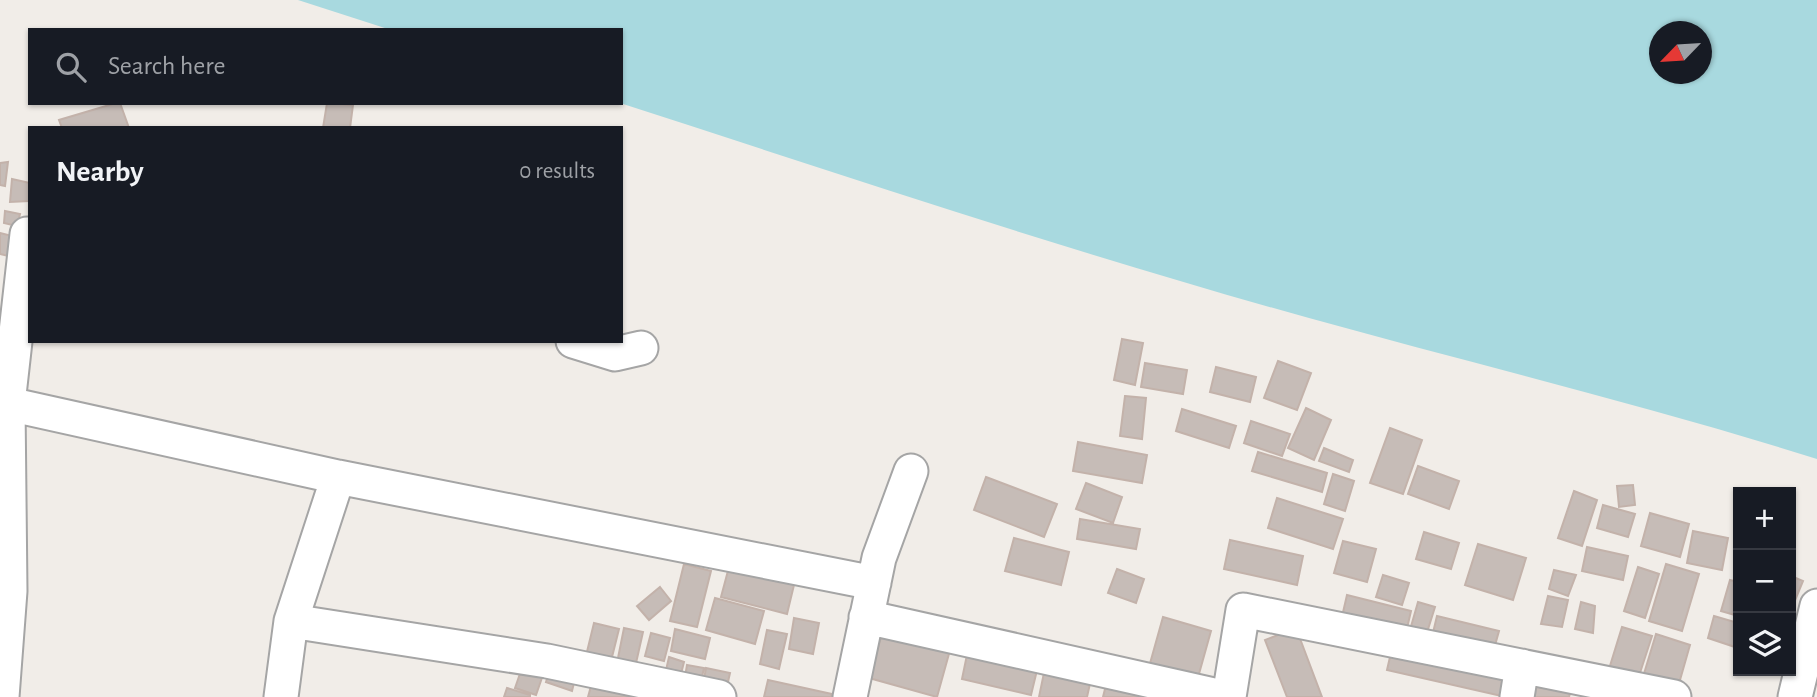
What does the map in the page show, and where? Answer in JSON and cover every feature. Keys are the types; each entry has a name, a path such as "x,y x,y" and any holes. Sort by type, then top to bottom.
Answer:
{"street":[{"path":"2,697 10,591 4,403 28,234"},
{"path":"579,343 615,354 641,348"},
{"path":"4,403 338,477 874,583"},
{"path":"850,697 879,558 911,471"},
{"path":"281,697 291,621 338,477"},
{"path":"1795,697 1817,606"},
{"path":"1229,697 1243,610 1520,682 1674,697"},
{"path":"866,617 1223,697"},
{"path":"291,621 547,661 719,697"}],"water":[{"path":"298,0 1817,0 1817,459 1691,421 1309,318 1136,268 623,104 623,28 385,28"}],"building":[{"path":"109,105 121,105 128,126 61,126 59,120"},
{"path":"327,105 353,105 350,126 323,126"},
{"path":"8,162 5,186 0,185 0,163"},
{"path":"12,179 28,183 28,201 10,202"},
{"path":"5,211 20,214 17,226 4,223"},
{"path":"0,233 24,239 21,259 0,254"},
{"path":"1122,339 1143,343 1135,385 1114,380"},
{"path":"1278,361 1311,373 1297,410 1264,398"},
{"path":"1145,363 1187,370 1183,394 1141,387"},
{"path":"1216,367 1256,377 1250,402 1210,392"},
{"path":"1125,396 1146,398 1142,439 1120,436"},
{"path":"1306,408 1331,420 1314,460 1288,448"},
{"path":"1182,409 1236,426 1229,448 1176,431"},
{"path":"1251,421 1290,434 1282,456 1244,443"},
{"path":"1390,428 1422,440 1403,494 1370,483"},
{"path":"1078,442 1147,455 1142,483 1073,471"},
{"path":"1324,448 1353,460 1349,472 1319,461"},
{"path":"1258,452 1327,473 1322,492 1252,471"},
{"path":"1418,466 1459,481 1449,509 1408,494"},
{"path":"1333,474 1354,481 1345,511 1324,504"},
{"path":"986,477 1057,504 1044,537 974,510"},
{"path":"1086,483 1122,497 1113,523 1076,509"},
{"path":"1633,485 1635,505 1619,507 1617,486"},
{"path":"1574,491 1597,500 1582,546 1558,538"},
{"path":"1277,498 1343,519 1333,549 1268,528"},
{"path":"1603,505 1635,514 1628,537 1597,528"},
{"path":"1650,513 1689,524 1680,557 1641,546"},
{"path":"1080,519 1140,529 1136,549 1077,539"},
{"path":"1693,531 1728,538 1722,570 1687,563"},
{"path":"1424,532 1459,543 1451,569 1416,559"},
{"path":"1014,538 1069,552 1061,585 1005,571"},
{"path":"1230,540 1303,556 1297,585 1224,569"},
{"path":"1343,541 1376,549 1367,582 1334,573"},
{"path":"1478,544 1526,558 1513,600 1465,585"},
{"path":"1587,547 1628,556 1623,580 1582,571"},
{"path":"684,564 711,571 697,627 670,621"},
{"path":"1666,564 1699,574 1682,631 1649,621"},
{"path":"729,567 794,585 787,614 721,597"},
{"path":"1638,567 1659,574 1645,618 1624,611"},
{"path":"1117,569 1144,579 1136,603 1108,593"},
{"path":"1554,570 1576,575 1568,596 1549,589"},
{"path":"1383,575 1409,583 1402,605 1376,597"},
{"path":"1796,578 1803,581 1796,598"},
{"path":"1730,580 1733,581 1733,615 1721,611"},
{"path":"660,587 671,601 649,620 637,606"},
{"path":"1347,595 1411,611 1405,637 1341,621"},
{"path":"1548,596 1568,600 1562,627 1541,624"},
{"path":"715,598 764,611 755,644 706,630"},
{"path":"1418,602 1435,607 1424,642 1408,637"},
{"path":"1581,602 1595,606 1593,633 1575,629"},
{"path":"1437,616 1499,631 1492,656 1431,641"},
{"path":"1714,616 1733,622 1733,646 1708,638"},
{"path":"1163,617 1211,631 1197,681 1149,667"},
{"path":"794,618 819,623 813,654 789,649"},
{"path":"594,623 619,629 610,665 585,660"},
{"path":"885,624 952,643 937,697 869,678"},
{"path":"1622,627 1652,636 1638,679 1609,669"},
{"path":"624,628 643,632 634,672 616,668"},
{"path":"1296,628 1322,697 1287,697 1265,640"},
{"path":"675,629 710,638 705,659 671,651"},
{"path":"767,630 787,634 779,669 760,664"},
{"path":"651,633 670,638 664,661 645,656"},
{"path":"1656,634 1690,645 1678,687 1643,677"},
{"path":"1393,644 1515,672 1506,697 1387,670"},
{"path":"968,650 1038,666 1031,695 962,679"},
{"path":"669,657 684,662 679,682 664,679"},
{"path":"523,665 544,672 536,695 515,688"},
{"path":"687,665 704,668 700,686 684,683"},
{"path":"551,666 576,675 572,691 546,682"},
{"path":"706,668 730,673 725,695 702,690"},
{"path":"1045,668 1091,679 1087,697 1039,697"},
{"path":"1523,674 1572,687 1569,697 1516,697"},
{"path":"594,675 641,697 588,697"},
{"path":"1108,677 1186,697 1103,697"},
{"path":"768,680 832,694 831,697 764,697"},
{"path":"507,688 530,695 530,697 504,697"}]}
